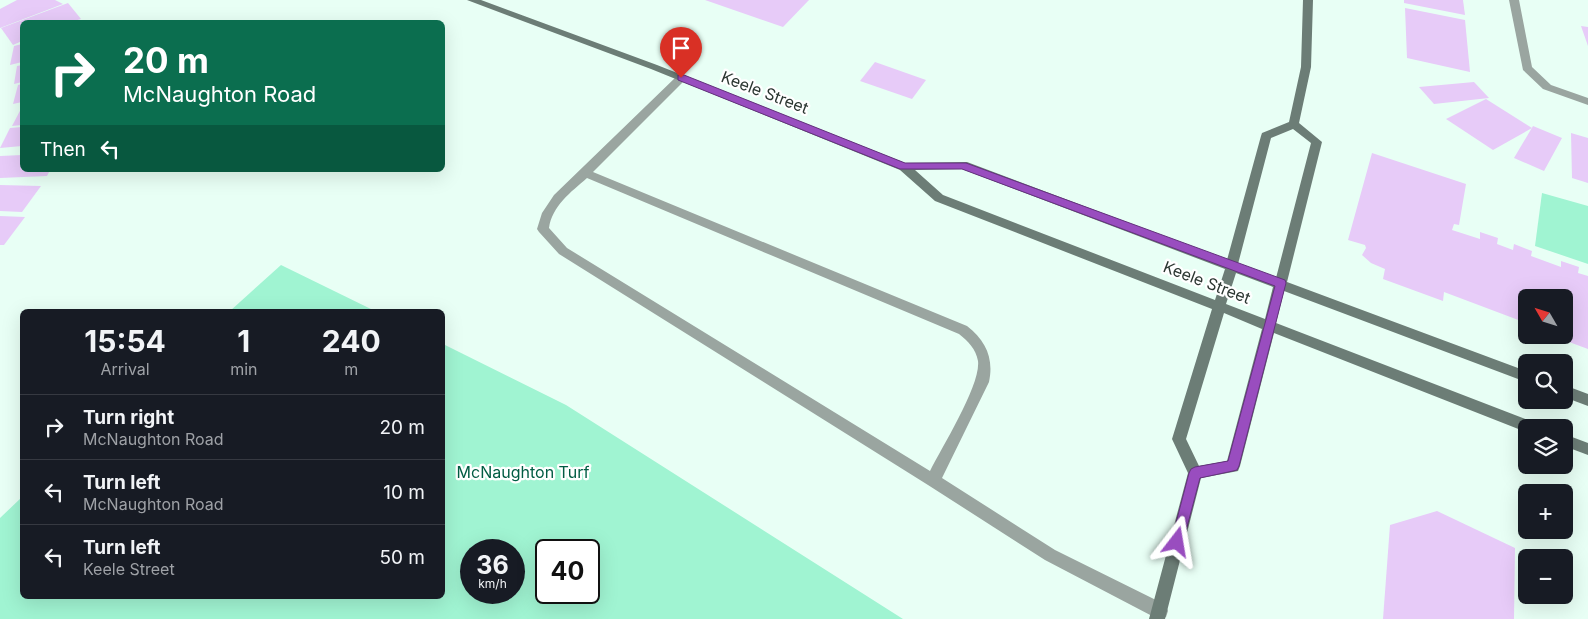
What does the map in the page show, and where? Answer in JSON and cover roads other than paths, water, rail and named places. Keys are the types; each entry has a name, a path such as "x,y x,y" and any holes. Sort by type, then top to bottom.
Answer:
{"main road":[{"name":"Keele Street","path":"472,0 681,78 904,167 939,198 1220,305 1518,422"},
{"path":"1294,124 1306,67 1308,0"},
{"path":"1158,615 1195,473 1179,439 1232,265 1266,136 1294,124"},
{"path":"1195,473 1233,466 1317,142 1294,124"},
{"name":"Keele Street","path":"904,167 962,165 1281,283 1518,374"},
{"path":"1573,394 1588,400"},
{"path":"1573,443 1588,449"}],"street":[{"path":"1514,0 1527,68 1547,87 1588,102"},
{"path":"681,78 550,208 543,219 543,229 556,245 1050,555 1158,615"},
{"path":"585,173 956,326 970,335 981,349 986,370 982,382 933,480"}],"park label":[{"name":"McNaughton Turf","path":"523,472"}]}
